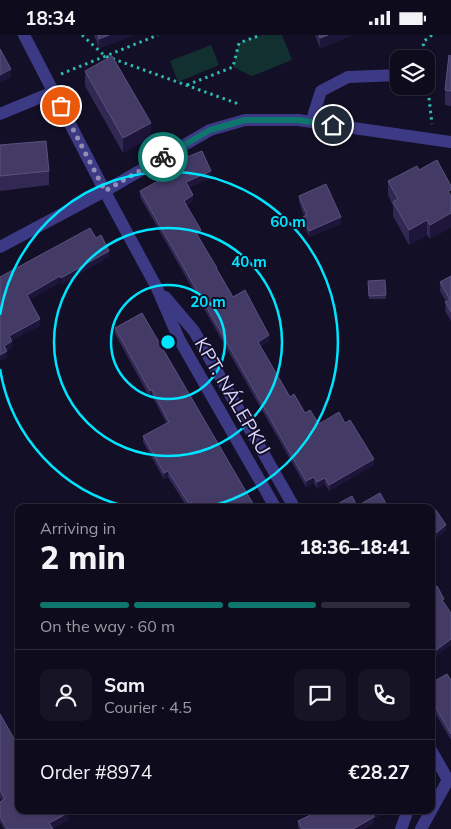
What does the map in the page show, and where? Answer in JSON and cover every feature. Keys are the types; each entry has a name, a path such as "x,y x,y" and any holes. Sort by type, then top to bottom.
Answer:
{"street":[{"name":"KPT. NÁLEPKU","path":"24,35 157,288 178,339 273,504"},
{"path":"313,122 321,91 348,77 390,75"},
{"path":"0,114 53,92"},
{"path":"0,247 105,191 210,130 245,120 298,120 451,142"},
{"path":"157,288 194,331 292,504"},
{"path":"435,758 449,782 435,806"},
{"path":"401,829 407,814"},
{"path":"421,829 430,814"}],"path":[{"path":"82,35 105,56 236,103 243,110"},
{"path":"56,76 158,35"},
{"path":"187,85 233,67 239,43 261,35"},
{"path":"424,50 424,42 432,35"},
{"path":"202,72 204,78"},
{"path":"429,95 432,127"}],"green space":[{"path":"262,35 282,35 292,60 252,76 233,67 239,43"},
{"path":"211,45 219,65 178,82 170,61"}],"building":[{"path":"98,35 109,35 99,39"},
{"path":"0,49 11,69 0,75"},
{"path":"449,55 451,56 451,91 445,90"},
{"path":"112,56 151,123 123,138 85,71"},
{"path":"46,141 49,171 0,176 0,145"},
{"path":"202,151 211,171 186,182 193,195 184,201 201,230 196,233 233,297 245,290 269,335 258,342 290,397 294,394 305,413 310,410 319,424 339,412 345,423 350,420 374,459 329,485 325,478 317,482 314,477 306,481 140,191 185,166 182,159"},
{"path":"437,160 451,186 451,190 448,191 451,196 451,213 430,225 427,220 409,230 393,202 398,199 388,181 417,166 419,170"},
{"path":"326,184 341,217 309,231 303,217 307,215 299,196"},
{"path":"90,228 96,238 101,235 109,251 27,295 40,319 9,336 12,341 4,346 7,351 0,355 0,277"},
{"path":"451,276 451,312 445,302 450,300 440,282"},
{"path":"385,280 386,295 369,296 368,281"},
{"path":"142,313 253,504 223,504 221,501 216,504 193,504 192,502 189,504 168,471 164,473 143,436 169,422 115,328"},
{"path":"380,493 386,504 361,504"},
{"path":"352,496 356,504 337,504"},
{"path":"435,510 446,525 435,534"},
{"path":"437,586 444,599 442,600 451,613 451,639 435,651 435,587"},
{"path":"447,674 451,680 451,734 435,706 435,681"},
{"path":"0,714 15,740 15,814 66,814 49,823 53,829 7,829 0,816 0,802 5,799 0,790"},
{"path":"313,814 373,814 374,817 353,829 302,829 298,821"}],"way so far":[{"path":"61,106 105,191 163,157"}],"route":[{"path":"163,157 210,130 245,120 298,120 333,125"}]}
